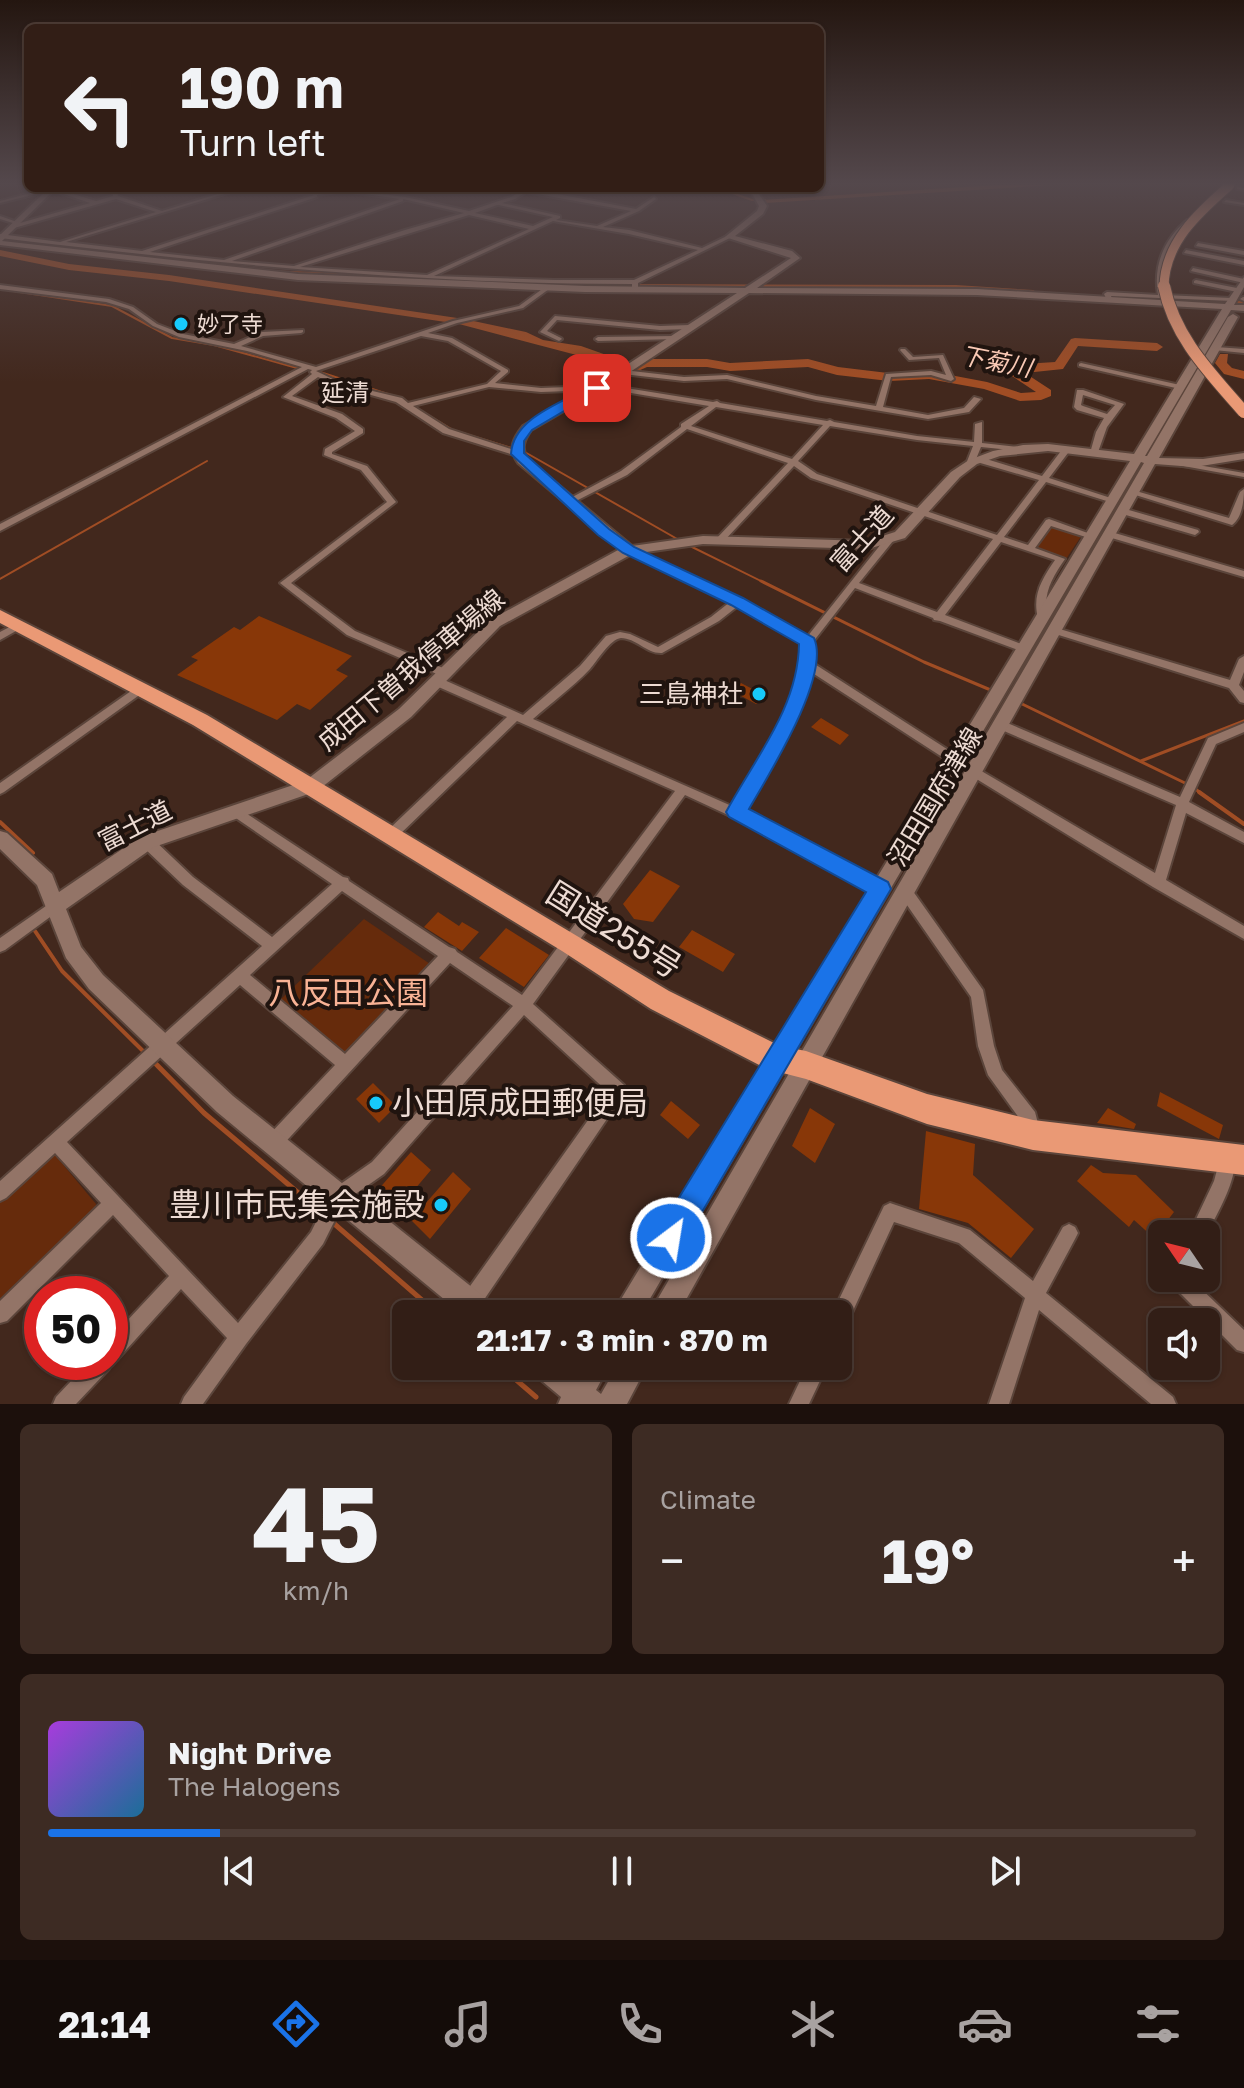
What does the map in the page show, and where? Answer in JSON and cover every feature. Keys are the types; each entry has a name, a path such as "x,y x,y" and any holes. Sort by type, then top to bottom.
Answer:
{"highway":[{"path":"1173,251 1164,270 1171,313 1188,344 1244,412"},
{"path":"1180,251 1172,285 1187,328 1244,401"},
{"name":"国道255号","path":"6,626 141,688 392,834 660,1000 777,1059 806,1065 927,1109 1033,1135 1236,1161"}],"main road":[{"path":"98,251 273,275 426,279 547,288 635,285 1109,298 1238,298"},
{"path":"629,550 569,501 517,450 527,428 623,372 796,256 777,251"},
{"name":"沼田国府津線","path":"671,1300 905,891 966,766 1006,696 1053,630 1133,493 1216,349 1238,298"},
{"name":"沼田国府津線","path":"634,1300 880,889 966,766 1001,725 1006,696 1025,649 1180,387 1238,298"},
{"name":"富士道","path":"888,541 900,535 975,462 1018,449 1067,449 1178,463 1221,461 1244,456"},
{"name":"成田下曽我停車場線","path":"311,786 405,713 495,623 629,550 680,541 847,546 888,541"},
{"name":"富士道","path":"56,905 147,842 311,786"},
{"path":"0,838 45,880 82,966 154,1053 273,1143 335,1204 465,1300"},
{"path":"560,1380 581,1400 589,1380"},
{"path":"611,1404 625,1380"}],"street":[{"path":"110,251 285,270 426,279 635,285 698,251"},
{"path":"138,254 148,251"},
{"path":"220,263 256,251"},
{"path":"285,270 349,251"},
{"path":"426,279 486,251"},
{"path":"1161,297 1157,281 1165,251"},
{"path":"1186,252 1244,263"},
{"path":"1192,272 1238,298"},
{"path":"1196,282 1238,298"},
{"path":"0,287 107,300 131,308 155,325 175,334 235,346 313,370 412,404 446,431 517,450"},
{"path":"0,528 313,370 455,322 521,307 547,288"},
{"path":"1109,298 1238,298"},
{"path":"559,339 543,332 555,318 660,328 690,327"},
{"path":"235,346 262,334 301,331"},
{"path":"422,334 450,339 506,371 489,385"},
{"path":"598,339 674,338"},
{"path":"1216,349 1244,351"},
{"path":"879,407 888,375 931,373 951,379 941,356 911,359 903,350"},
{"path":"1081,365 1180,387"},
{"path":"313,370 287,397 339,416 360,431 328,451 328,455 364,468 392,502 285,583 351,633 520,717 737,812 880,889"},
{"path":"623,372 684,379 727,377 816,398 928,417 966,410 977,399"},
{"path":"412,404 489,385 541,390 599,387 717,403 917,438 1018,449"},
{"path":"1094,453 1098,434 1120,404 1080,392 1077,405 1080,408 1108,417"},
{"path":"569,501 624,473 717,403"},
{"path":"720,540 830,422"},
{"path":"979,424 975,462 1113,500"},
{"path":"684,426 794,462 814,476 1060,559 1040,594 1038,603 1043,618"},
{"path":"938,618 1067,449"},
{"path":"1178,463 1244,475"},
{"path":"1133,493 1232,522 1244,492"},
{"path":"1122,511 1195,532"},
{"path":"1030,549 1049,522 1092,536"},
{"path":"1108,534 1244,574"},
{"name":"富士道","path":"808,642 888,541"},
{"path":"629,550 737,602 808,642 808,665 789,718 737,812"},
{"path":"855,585 1025,649"},
{"path":"392,834 520,717 584,669 610,638 620,635 630,637 658,651 715,619 737,602"},
{"path":"1053,630 1233,685 1244,699"},
{"path":"1233,685 1244,659"},
{"path":"808,665 966,766 1244,933"},
{"path":"0,789 141,688"},
{"path":"1001,725 1183,803 1244,838"},
{"path":"1158,883 1183,803 1212,741 1244,727"},
{"path":"191,1404 317,1238 335,1204 378,1168 524,1005 683,789"},
{"path":"234,811 524,1005 618,1091 481,1300"},
{"path":"147,842 188,881 272,945"},
{"path":"0,1192 343,882"},
{"path":"905,891 978,995 986,1046 996,1075 1029,1118 1033,1135"},
{"name":"富士道","path":"0,946 56,905"},
{"path":"273,1143 450,953"},
{"path":"239,975 346,1065"},
{"path":"55,1141 239,1337"},
{"path":"1205,1220 1236,1161"},
{"path":"0,1314 113,1203"},
{"path":"848,1300 890,1212 964,1236 1164,1403"},
{"path":"999,1404 1035,1295 1069,1233"},
{"path":"128,1333 181,1276"},
{"path":"1191,1292 1244,1343"},
{"path":"63,1404 85,1380"},
{"path":"799,1404 810,1380"}],"green space":[{"path":"1050,525 1082,535 1066,559 1034,548"},
{"name":"八反田公園","path":"364,919 433,966 350,1056 280,1000"},
{"path":"55,1155 96,1204 95,1211 29,1276 24,1276 24,1281 0,1304 0,1200 47,1157"}],"building":[{"path":"259,616 352,656 336,670 348,676 310,710 297,704 277,720 177,675 198,660 191,657 234,627 240,630"},
{"path":"741,683 766,696 756,704 732,691"},
{"path":"821,718 849,735 840,745 811,727"},
{"path":"650,870 680,886 653,922 634,919 623,904"},
{"path":"438,912 459,926 462,922 479,932 462,951 424,927"},
{"path":"506,928 549,955 524,987 479,958"},
{"path":"692,930 735,954 723,972 679,947"},
{"name":"小田原成田郵便局","path":"373,1083 396,1106 379,1123 356,1099"},
{"path":"1160,1092 1223,1125 1219,1139 1157,1106"},
{"path":"671,1101 700,1125 688,1139 660,1115"},
{"path":"810,1108 835,1124 815,1163 792,1146"},
{"path":"1108,1108 1136,1124 1134,1129 1097,1123"},
{"path":"926,1131 975,1144 973,1175 1034,1229 1011,1258 968,1223 919,1209"},
{"name":"豊川市民集会施設","path":"411,1152 431,1170 398,1209 377,1191"},
{"path":"1091,1165 1103,1173 1136,1175 1174,1212 1168,1220 1148,1220 1148,1233 1134,1220 1129,1227 1077,1181"},
{"name":"豊川市民集会施設","path":"453,1172 471,1189 430,1239 411,1220"}],"waterway":[{"name":"下菊川","path":"0,253 69,267 169,278 456,321"},
{"path":"266,272 378,277"},
{"path":"630,287 956,288 1033,293"},
{"path":"0,289 112,306 172,338 214,345 297,368"},
{"path":"1161,301 1244,304"},
{"name":"下菊川","path":"464,322 522,334 540,343 577,349 626,364"},
{"name":"下菊川","path":"889,377 929,375 987,386 1020,397 1041,396 1046,393 1016,373 1024,368 1059,366 1075,342 1157,347"},
{"name":"下菊川","path":"1224,357 1221,363 1228,371 1244,375"},
{"name":"下菊川","path":"638,367 644,363 749,365"},
{"name":"下菊川","path":"754,364 808,363 837,371 884,376"},
{"path":"320,372 400,398 453,430 515,449"},
{"path":"523,451 679,540"},
{"path":"0,579 207,461"},
{"path":"686,544 765,583"},
{"path":"761,581 924,662 993,691"},
{"path":"1018,702 1187,784"},
{"path":"1141,761 1244,721"},
{"path":"1194,788 1202,794"},
{"path":"1199,792 1244,824"},
{"path":"0,822 33,853"},
{"path":"35,931 62,971 144,1052"},
{"path":"153,1061 204,1113 322,1213"},
{"path":"331,1221 422,1300"},
{"path":"516,1380 536,1397"}],"place":[{"name":"妙了寺","path":"181,324"},
{"name":"三島神社","path":"759,694"},
{"name":"小田原成田郵便局","path":"376,1103"},
{"name":"豊川市民集会施設","path":"441,1205"}],"district":[{"name":"延清","path":"345,393"}],"route":[{"path":"597,388 527,428 518,441 517,454 603,532 629,550 737,602 808,642 808,665 794,707 737,812 880,889 671,1238"}]}
